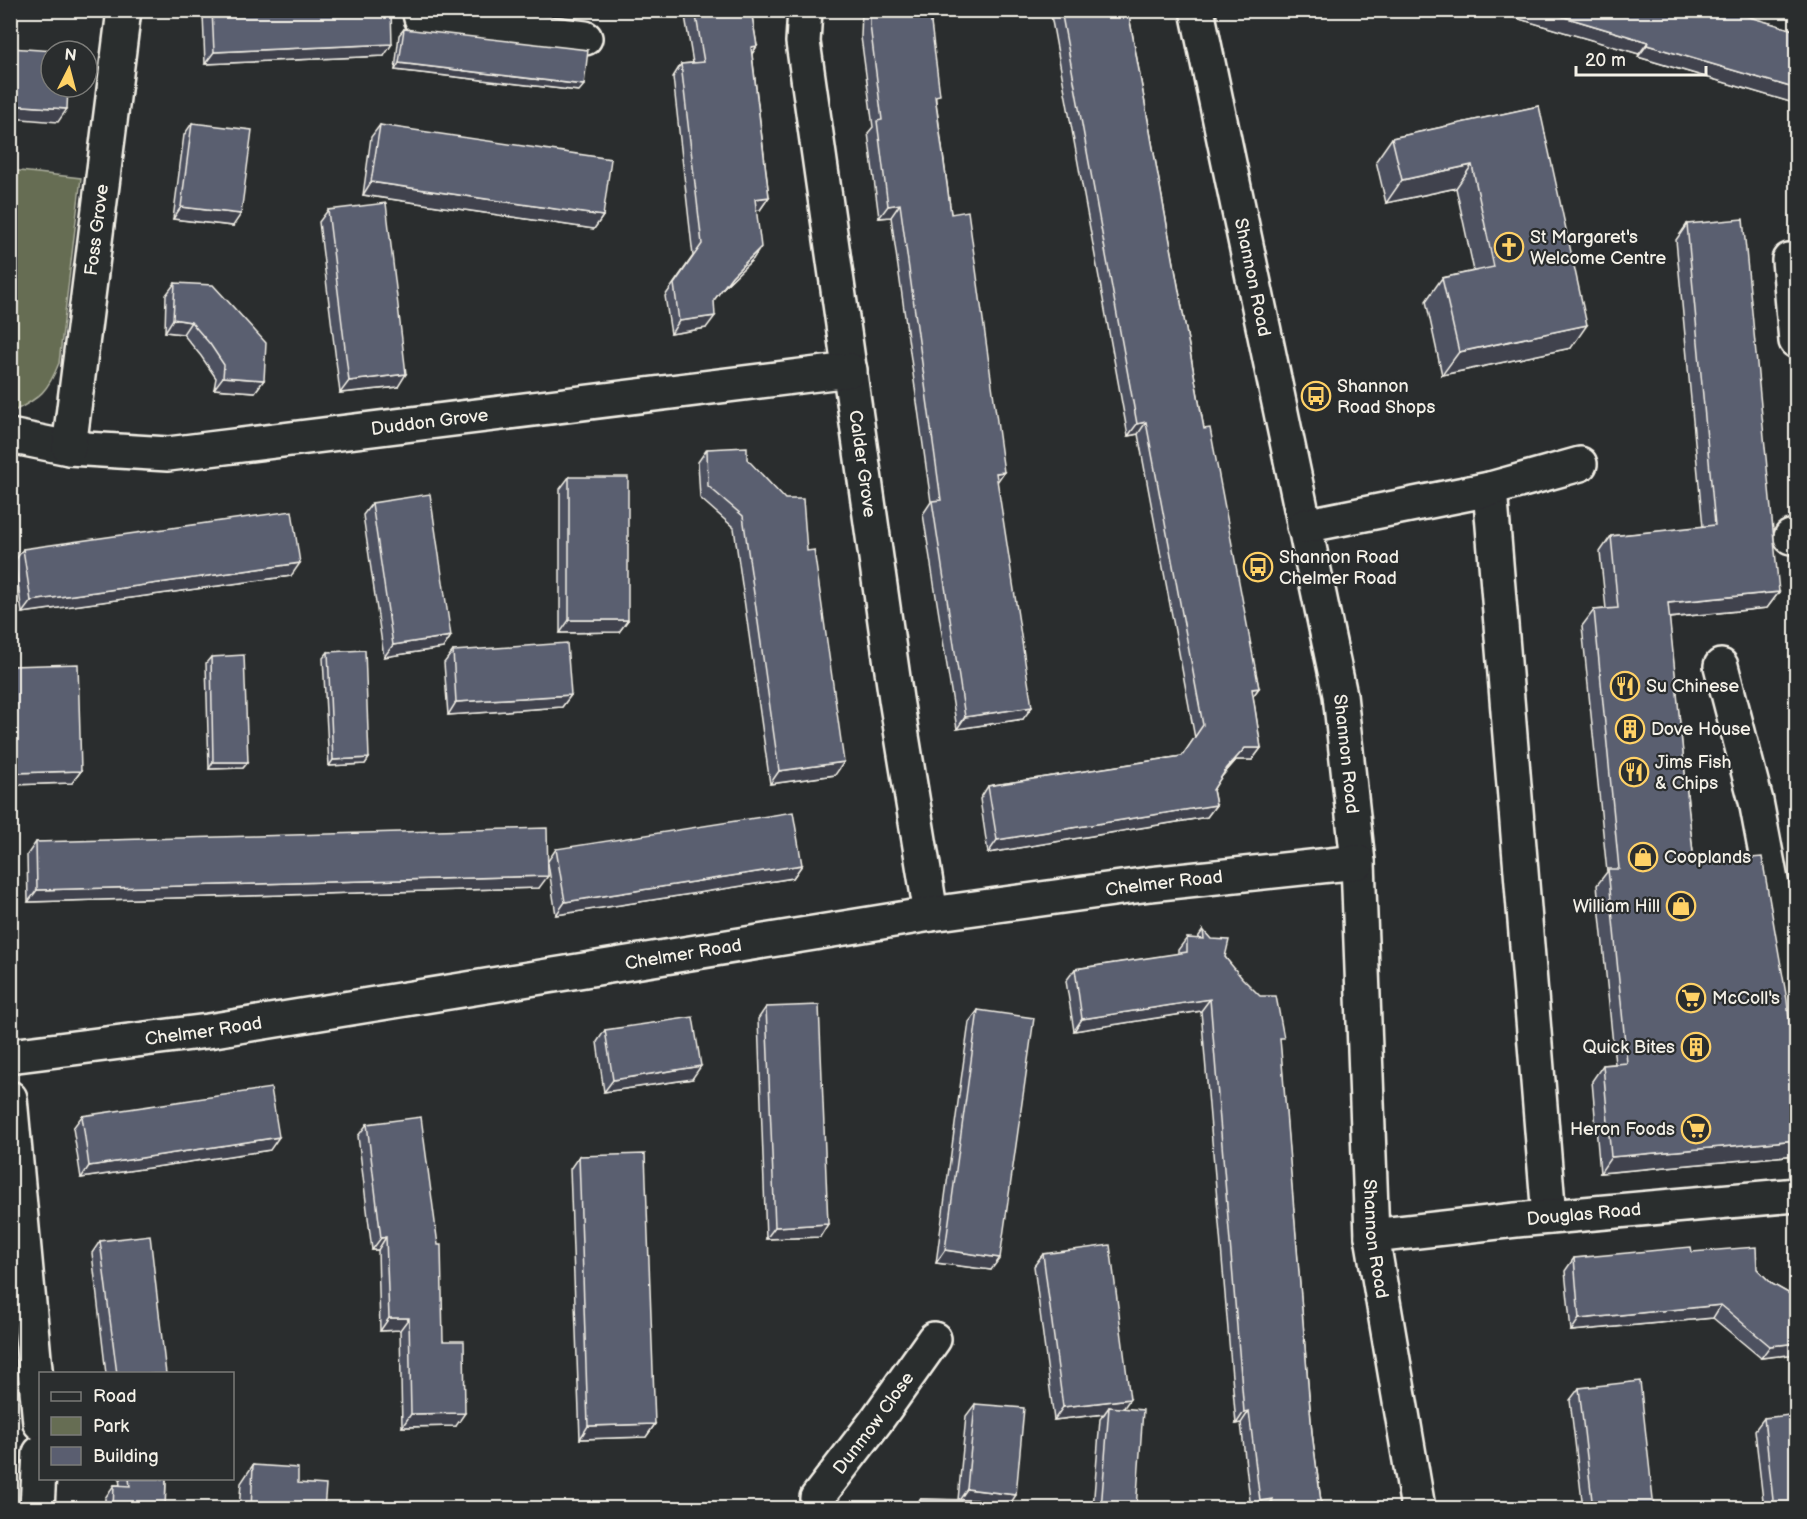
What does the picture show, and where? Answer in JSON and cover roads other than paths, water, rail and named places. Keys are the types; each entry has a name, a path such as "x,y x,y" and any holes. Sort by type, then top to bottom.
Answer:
{"street":[{"name":"Foss Grove","path":"69,448 124,10"},
{"path":"419,10 421,18 585,38"},
{"name":"Calder Grove","path":"805,10 803,42 896,699 931,914"},
{"name":"Shannon Road","path":"1197,10 1340,695 1358,862 1372,1236 1418,1509"},
{"path":"1789,260 1797,341"},
{"name":"Duddon Grove","path":"10,436 69,448 168,454 850,370"},
{"path":"1305,526 1490,489 1580,464"},
{"path":"1490,489 1549,1217"},
{"path":"1721,666 1756,801 1797,1013"},
{"name":"Chelmer Road","path":"10,1056 208,1031 931,914 1150,884 1358,862"},
{"path":"10,1098 39,1412"},
{"name":"Douglas Road","path":"1372,1236 1549,1217 1797,1195"},
{"name":"Dunmow Close","path":"817,1509 817,1498 876,1421 934,1339"},
{"path":"38,1509 39,1480"}],"place":[{"name":"St Margaret's Welcome Centre","path":"1509,247"},
{"name":"Shannon Road Shops","path":"1316,396"},
{"name":"Shannon Road Chelmer Road","path":"1258,567"},
{"name":"Su Chinese","path":"1625,686"},
{"name":"Dove House","path":"1630,729"},
{"name":"Jims Fish & Chips","path":"1634,772"},
{"name":"Cooplands","path":"1643,857"},
{"name":"William Hill","path":"1681,906"},
{"name":"McColl's","path":"1691,998"},
{"name":"Quick Bites","path":"1696,1047"},
{"name":"Heron Foods","path":"1696,1129"}]}
